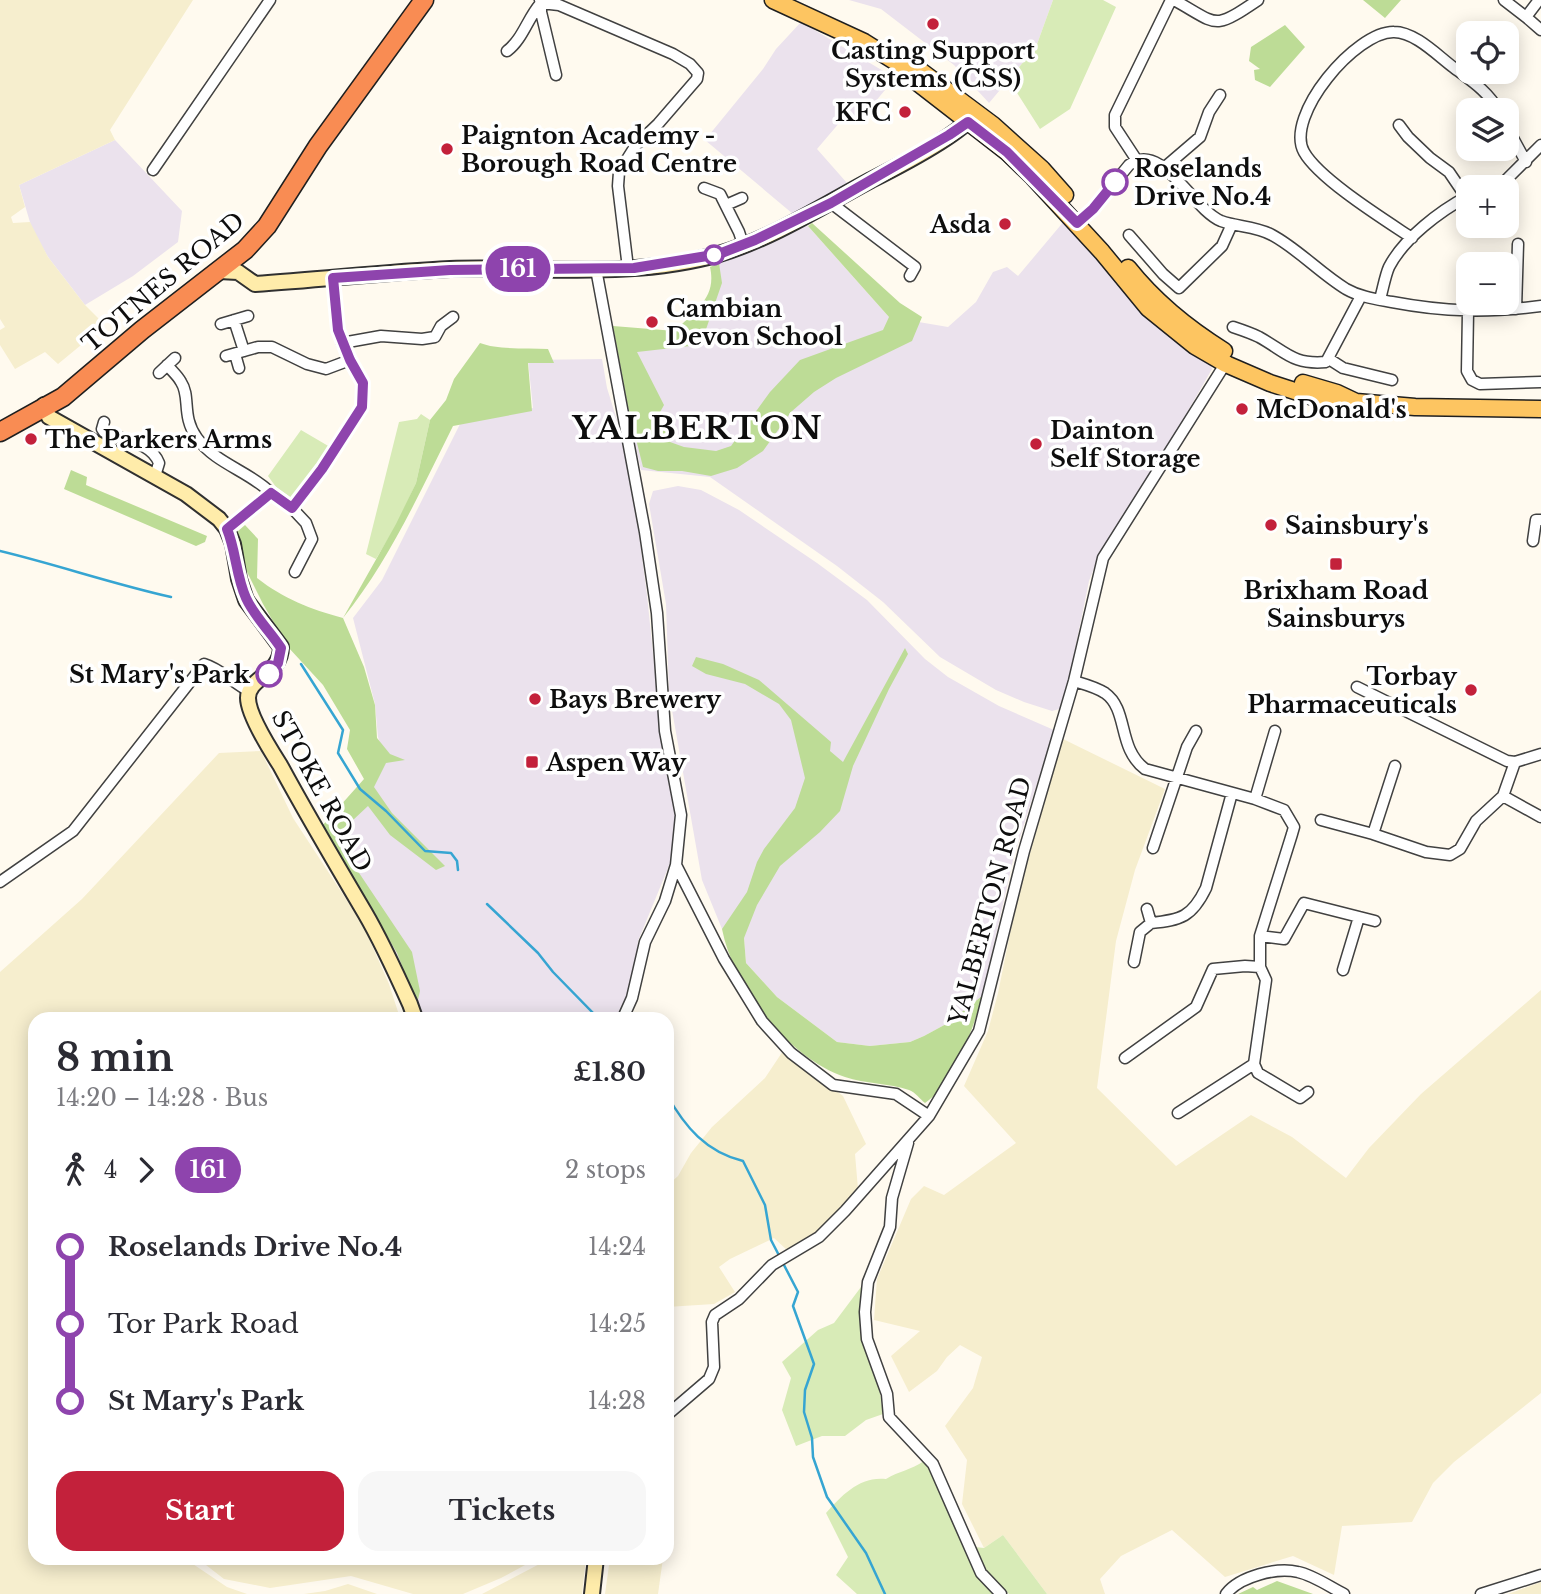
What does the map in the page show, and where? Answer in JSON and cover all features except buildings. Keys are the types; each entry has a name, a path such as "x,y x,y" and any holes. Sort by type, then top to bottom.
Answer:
{"highway":[{"name":"TOTNES ROAD","path":"0,432 44,405 63,397 142,330 233,273 245,250 273,218 318,146 424,0"}],"main road":[{"path":"773,0 864,42 896,62 914,66 972,117 1042,169 1147,308 1195,346 1228,359 1270,383 1335,404 1356,402 1415,407 1541,409"}],"street":[{"path":"153,170 270,0"},
{"path":"1136,159 1115,127 1115,115 1172,0 1205,20 1216,23 1227,21 1258,0"},
{"path":"1504,0 1541,30"},
{"path":"1527,17 1539,0"},
{"path":"507,51 514,45 540,1"},
{"path":"540,1 556,75"},
{"path":"540,1 559,5 673,54 690,64 698,73 697,79 636,145 619,172 628,268"},
{"path":"1412,238 1326,176 1303,151 1303,118 1318,93 1353,50 1374,37 1395,32 1416,40 1492,98"},
{"path":"1165,167 1200,137 1209,112 1220,96"},
{"path":"233,273 255,284 450,270 628,268 719,254 831,203 949,135 972,117"},
{"path":"1399,125 1408,137 1449,172 1456,181"},
{"path":"1510,175 1541,145"},
{"path":"1519,149 1526,162"},
{"path":"1081,220 1136,159 1152,160 1165,167 1210,215 1271,234 1348,290 1362,296 1412,306 1456,311"},
{"path":"704,188 720,194 743,244"},
{"path":"726,205 742,198"},
{"path":"831,203 915,267 911,276"},
{"path":"1380,299 1389,267 1412,238 1456,203"},
{"path":"1129,236 1179,288 1222,246 1232,224"},
{"path":"1518,244 1518,252"},
{"path":"596,270 637,485 657,613 665,731 681,815 676,865 665,901 645,942 632,998 626,1012"},
{"path":"292,508 322,469 362,407 363,383 338,330 333,278"},
{"path":"1233,327 1257,336 1300,361 1308,364 1326,362 1362,296"},
{"path":"1519,309 1541,306"},
{"path":"1468,315 1467,371 1472,380 1480,384 1541,382"},
{"path":"221,324 248,316"},
{"path":"342,343 381,336 422,339 435,337 441,326 453,317"},
{"path":"234,320 235,354 239,368"},
{"path":"235,354 258,347 272,347 307,364 326,369 350,360"},
{"name":"YALBERTON ROAD","path":"674,1409 709,1379 714,1367 712,1322 715,1315 739,1299 772,1265 791,1255 827,1228 929,1116 979,1031 1024,851 1074,681 1103,558 1228,359"},
{"path":"1329,359 1343,368 1392,380"},
{"path":"159,373 171,362 183,383 186,416 199,441 217,457 251,476 292,508 306,523 312,538 295,572"},
{"path":"44,405 49,417 155,476 207,509 227,529 271,493"},
{"path":"104,422 104,432 145,446 155,453 159,463 155,476"},
{"path":"1532,541 1536,520 1541,520"},
{"name":"STOKE ROAD","path":"227,529 247,600 281,648 278,663 249,691 248,701 263,735 309,820 366,916 412,1012"},
{"path":"0,882 73,831 204,664 215,667 234,683 249,691"},
{"path":"1074,681 1107,694 1115,706 1128,751 1134,761 1144,769 1255,799 1284,810 1294,827 1260,936 1260,967 1266,979 1254,1064 1258,1073 1300,1098 1308,1092"},
{"path":"1357,687 1494,756 1515,762 1541,754"},
{"path":"1153,848 1187,747 1196,731"},
{"path":"1255,799 1275,732"},
{"path":"1321,820 1426,852 1450,855 1460,849 1476,821 1503,796 1515,762"},
{"path":"1373,834 1395,766"},
{"path":"1134,961 1140,932 1151,923 1176,921 1185,916 1200,900 1206,888 1232,793"},
{"path":"1503,796 1541,817"},
{"path":"676,865 724,959 762,1021 791,1053 833,1085 896,1094 929,1116"},
{"path":"1260,936 1284,939 1304,903 1375,921"},
{"path":"1147,909 1151,923"},
{"path":"1343,970 1359,917"},
{"path":"1125,1058 1196,1007 1213,969 1260,967"},
{"path":"1178,1113 1254,1064"},
{"path":"909,1138 892,1198 890,1227 868,1282 865,1312 867,1339 887,1394 889,1417 933,1464 981,1573 1001,1594"},
{"path":"592,1594 595,1565"},
{"path":"1226,1594 1231,1587 1280,1570 1300,1572 1344,1594"},
{"path":"1481,1594 1541,1575"}],"shaded area":[{"path":"0,0 193,0 110,130 115,140 19,185 25,207 11,217 13,223 30,222 48,257 85,305 103,323 103,327 58,364 45,352 15,369 0,345 0,330 5,327 0,319"},
{"path":"849,0 1053,0 1036,47 989,103 954,65 881,9"},
{"path":"801,22 895,78 860,120 846,115 817,149 847,183 793,214 705,140 776,49"},
{"path":"115,140 182,211 178,242 133,276 85,305 48,257 32,229 19,185"},
{"path":"1065,220 1209,361 1212,369 1098,558 1089,581 1063,708 1052,711 1024,702 996,690 940,657 883,602 837,566 710,477 641,470 612,342 680,339 711,305 715,281 712,263 808,226 889,317 948,327 976,302 993,272 1007,267 1018,276"},
{"path":"602,359 607,388 621,433 636,511 662,741 676,813 673,856 638,941 635,975 620,1012 412,1012 326,839 376,776 383,752 378,737 375,704 353,618 382,580 460,424 533,408 528,360"},
{"path":"678,486 701,490 739,510 817,563 867,600 925,659 948,677 999,706 1054,730 1014,856 982,996 948,1023 924,1036 910,1042 870,1046 837,1042 777,997 746,963 744,938 722,929 702,880 669,693 666,604 649,504 653,491"},
{"path":"1061,738 1165,789 1135,870 1116,941 1097,1088 1176,1166 1251,1115 1292,1137 1346,1178 1369,1148 1421,1094 1541,990 1541,1393 1454,1462 1433,1483 1412,1522 1342,1526 1334,1575 1293,1556 1225,1577 1172,1530 1121,1556 1100,1579 1105,1594 1047,1594 1003,1535 984,1548 962,1504 967,1460 945,1426 973,1388 982,1357 960,1345 937,1371 909,1392 891,1356 920,1331 874,1320 877,1279 911,1199 924,1186 944,1195 1016,1143 964,1086 988,1031 1015,909"},
{"path":"261,751 293,818 363,925 398,1012 28,1012 28,1565 194,1565 227,1587 247,1594 0,1594 0,972 82,899 219,753"},
{"path":"783,1051 843,1096 866,1144 855,1154 858,1189 807,1241 788,1251 774,1238 719,1267 735,1292 714,1304 674,1307 674,1180 712,1127 765,1078"},
{"path":"206,1565 525,1565 463,1594 413,1594 351,1576 270,1588 224,1579"},
{"path":"538,1565 585,1565 582,1594 482,1594"},
{"path":"609,1565 662,1565 658,1594 605,1594"},
{"path":"1541,1582 1541,1594 1508,1594"},
{"path":"348,1584 377,1594 304,1594 325,1591"}],"green space":[{"path":"1053,0 1103,0 1116,7 1070,109 1040,129 1010,78 1036,47"},
{"path":"1363,0 1401,0 1385,18"},
{"path":"1285,25 1305,47 1270,87 1255,80 1254,70 1260,69 1249,61 1251,47"},
{"path":"812,223 900,303 922,317 912,341 836,378 814,392 791,412 763,451 737,468 711,476 643,467 628,407 613,326 675,331 703,303 710,287 710,267 719,263 722,283 703,338 690,346 637,352 664,405 659,414 670,442 684,447 716,451 731,446 770,392 800,360 883,330 889,317 808,226"},
{"path":"480,343 504,348 548,349 554,363 528,363 532,411 453,426 389,550 343,618 416,483 430,420 446,400 454,379"},
{"path":"421,414 430,420 416,483 397,524 376,559 366,554 399,422 417,419"},
{"path":"301,430 330,447 291,498 276,487 268,476"},
{"path":"71,470 87,477 86,485 207,536 205,542 196,546 64,489"},
{"path":"245,525 258,539 257,578 298,602 343,618 364,667 375,705 377,738 390,754 405,760 386,763 374,787 392,813 445,866 436,870 390,835 368,806 337,835 345,852 412,952 420,991 417,1004 397,953 322,826 364,779 347,749 350,730 323,685 288,647 263,604 245,568 237,532"},
{"path":"905,648 908,654 853,766 840,811 780,866 757,905 744,938 746,963 777,997 837,1042 870,1046 910,1042 948,1023 982,996 968,1039 953,1070 935,1095 925,1103 909,1090 845,1077 824,1068 803,1054 766,1017 738,974 722,929 747,892 764,849 795,808 805,778 791,720 779,704 745,684 706,674 692,666 696,657 723,664 759,680 831,742 830,751 843,762"},
{"path":"864,1283 883,1414 866,1420 845,1436 822,1436 796,1446 782,1410 791,1378 782,1362 818,1330 834,1323"},
{"path":"924,1461 931,1469 976,1574 995,1594 857,1594 836,1575 848,1557 826,1513 852,1488 868,1481 886,1479"},
{"path":"1003,1535 1047,1594 1009,1594 985,1570 975,1547 984,1548"},
{"path":"1277,1581 1313,1594 1238,1594 1253,1587 1257,1590"}],"waterway":[{"path":"0,551 171,597"},
{"path":"301,664 343,730 338,753 360,789 425,851 451,853 457,861 458,870"},
{"path":"487,904 538,953 592,1012"},
{"path":"674,1106 689,1128 707,1145 743,1161 765,1205 771,1240 798,1292 793,1306 814,1364 805,1390 804,1412 812,1438 813,1457 827,1497 866,1553 885,1594"}],"bus line":[{"name":"161","path":"269,674 278,663 281,648 247,600 227,529 271,493 292,508 322,469 362,407 363,383 338,330 333,278 450,270 634,268 719,254 755,240 831,203 968,122 1007,152 1077,223 1093,209 1115,182"}],"place":[{"name":"Casting Support Systems (CSS)","path":"933,24"},
{"name":"KFC","path":"905,112"},
{"name":"Paignton Academy - Borough Road Centre","path":"447,149"},
{"name":"Roselands Drive No.4","path":"1115,182"},
{"name":"Asda","path":"1005,224"},
{"name":"Cambian Devon School","path":"652,322"},
{"name":"McDonald's","path":"1242,409"},
{"name":"The Parkers Arms","path":"31,439"},
{"name":"Dainton Self Storage","path":"1036,444"},
{"name":"Sainsbury's","path":"1271,525"},
{"name":"Brixham Road Sainsburys","path":"1336,564"},
{"name":"St Mary's Park","path":"269,674"},
{"name":"Torbay Pharmaceuticals","path":"1471,690"},
{"name":"Bays Brewery","path":"535,699"},
{"name":"Aspen Way","path":"532,762"}],"district":[{"name":"YALBERTON","path":"698,428"}]}
